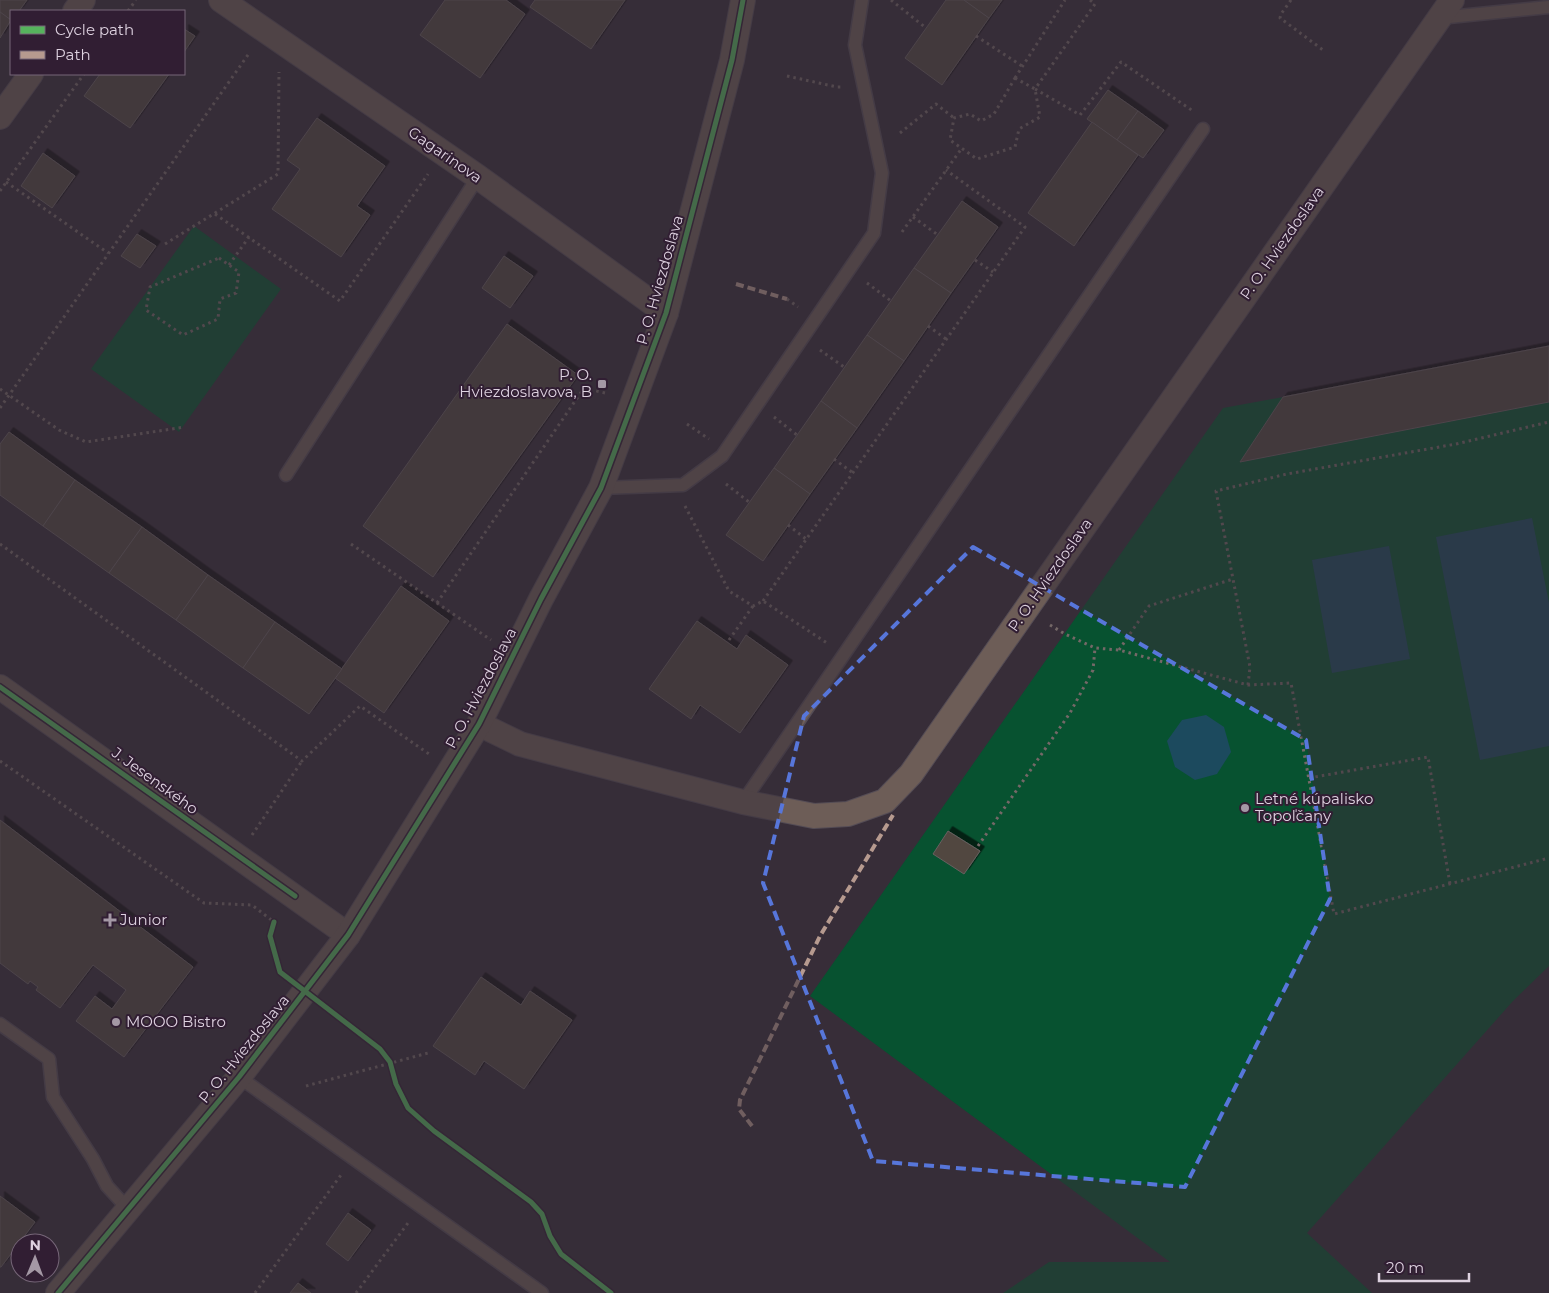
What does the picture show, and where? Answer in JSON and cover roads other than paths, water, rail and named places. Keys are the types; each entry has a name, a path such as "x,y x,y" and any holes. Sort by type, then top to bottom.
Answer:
{"street":[{"name":"Gagarinova","path":"221,0 478,177 666,313"},
{"name":"P. O. Hviezdoslava","path":"58,1293 239,1077 348,935 479,724 540,599 601,488 666,313 732,60 743,0"},
{"name":"P. O. Hviezdoslava","path":"479,724 520,744 743,802 814,816 848,814 885,801 911,774 1445,9"},
{"path":"0,117 30,75"},
{"name":"J. Jesenského","path":"0,686 348,935"}],"lane":[{"path":"601,488 683,485 722,456 874,232 882,173 855,46 862,0"},
{"path":"1445,9 1549,7"},
{"path":"743,802 1203,129"},
{"path":"286,475 478,177"},
{"path":"0,1024 49,1059 52,1097 93,1159 107,1186 129,1210"},
{"path":"239,1077 542,1293"}],"water":[{"path":"1532,518 1549,603 1549,746 1480,760 1436,537"},
{"path":"1389,546 1410,659 1332,673 1312,560"},
{"path":"1206,715 1224,727 1231,752 1217,774 1195,780 1175,767 1167,741 1182,720"}],"place":[{"name":"P. O. Hviezdoslavova, B","path":"602,384"},
{"name":"Letné kúpalisko Topoľčany","path":"1245,808"},
{"name":"Junior","path":"110,920"},
{"name":"MOOO Bistro","path":"116,1022"}]}
